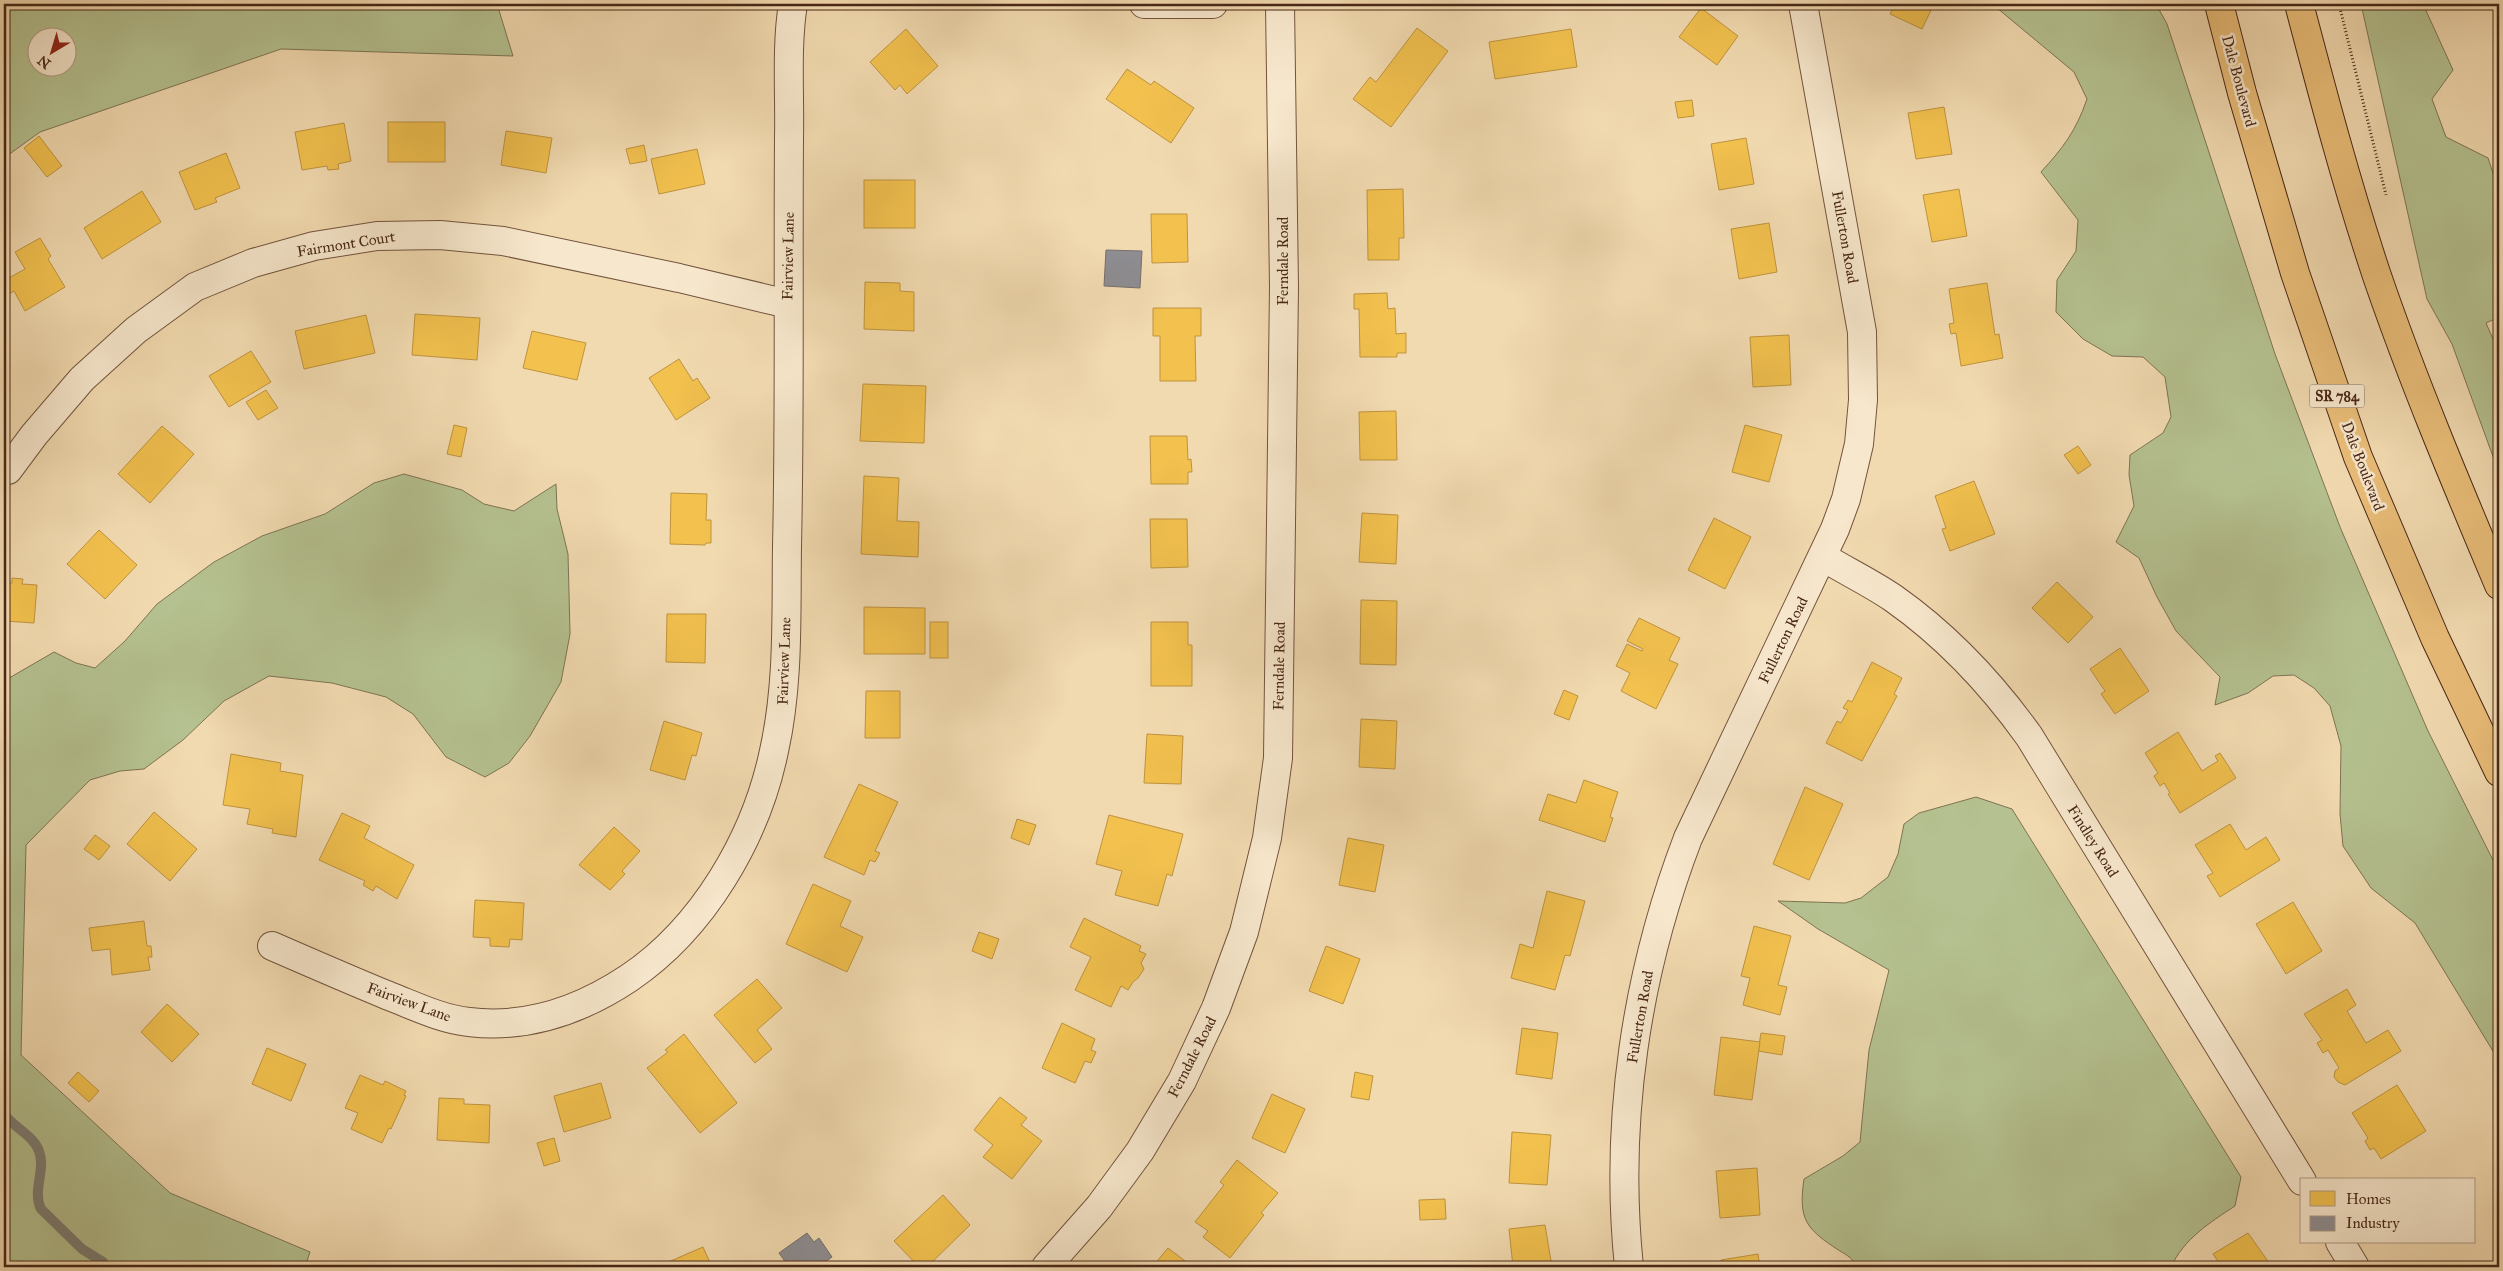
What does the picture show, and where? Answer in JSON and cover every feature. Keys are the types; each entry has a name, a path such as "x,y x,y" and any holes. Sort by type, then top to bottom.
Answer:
{"main road":[{"name":"Dale Boulevard","path":"2219,4 2242,93 2295,273 2358,457 2435,638 2499,772"},
{"path":"2299,4 2329,119 2377,276 2436,436 2499,585"}],"street":[{"name":"Fairview Lane","path":"272,946 430,1012 469,1022 504,1024 539,1020 566,1011 609,991 648,965 675,939 706,901 731,862 756,809 774,754 784,697 789,459 788,304 793,4"},
{"path":"1144,4 1213,4"},
{"name":"Ferndale Road","path":"1046,1267 1099,1207 1140,1152 1182,1081 1216,1008 1244,932 1267,838 1278,758 1284,287 1280,4"},
{"name":"Fullerton Road","path":"1629,1267 1624,1194 1629,1090 1641,1004 1672,880 1688,838 1823,557 1846,499 1859,444 1864,400 1862,332 1803,4"},
{"name":"Fairmont Court","path":"8,470 34,434 82,380 136,330 195,288 253,263 314,246 377,236 440,235 503,241 679,278 788,304"},
{"name":"Findley Road","path":"1823,557 1891,596 1918,616 1965,659 2012,712 2300,1178"},
{"path":"2341,1244 2355,1267"}],"path":[{"path":"2339,4 2386,198"}],"green space":[{"path":"4,4 497,4 513,56 281,49 40,132 4,158"},
{"path":"1996,4 2156,4 2167,24 2275,354 2340,527 2428,731 2499,872 2499,1061 2415,923 2371,888 2343,846 2340,814 2341,746 2330,706 2314,688 2294,675 2273,676 2248,693 2215,705 2220,677 2176,631 2157,597 2139,558 2116,542 2134,506 2129,475 2130,455 2163,433 2171,417 2165,377 2143,357 2112,356 2083,339 2056,312 2057,280 2076,251 2078,220 2041,172 2068,138 2078,121 2087,99 2074,72 1997,8"},
{"path":"2361,4 2423,4 2453,70 2432,99 2446,137 2488,158 2499,191 2499,317 2486,323 2499,353 2499,473 2452,344 2427,299"},
{"path":"404,474 462,490 484,504 514,511 556,484 557,509 568,554 570,634 561,682 530,736 509,763 485,777 446,757 413,714 386,697 332,683 269,676 224,701 183,740 144,769 120,771 90,780 26,845 21,1055 170,1193 310,1252 305,1267 4,1267 4,681 54,652 76,663 95,668 125,641 157,604 214,562 262,536 325,514 374,483"},
{"path":"1976,797 2012,809 2241,1177 2235,1206 2198,1232 2176,1257 2171,1267 1856,1267 1850,1257 1819,1236 1807,1222 1802,1204 1804,1179 1843,1156 1860,1142 1869,1050 1889,970 1818,929 1778,901 1845,903 1861,898 1888,877 1898,854 1904,824 1919,813"}],"building: Homes":[{"path":"1895,4 1934,4 1922,29 1890,14"},
{"path":"1701,8 1738,36 1717,65 1679,37"},
{"path":"1417,28 1448,51 1391,127 1353,99 1370,77 1376,82"},
{"path":"906,29 938,66 907,94 900,85 895,90 870,62"},
{"path":"1571,29 1577,67 1495,79 1489,42"},
{"path":"1127,69 1151,85 1154,81 1194,108 1171,143 1106,99"},
{"path":"1692,100 1694,116 1678,118 1675,102"},
{"path":"1944,107 1952,154 1916,159 1908,113"},
{"path":"388,122 445,122 445,162 388,162"},
{"path":"344,123 351,161 338,164 339,169 328,170 327,166 302,170 295,132"},
{"path":"506,131 552,138 546,173 501,165"},
{"path":"39,136 62,166 47,177 24,148"},
{"path":"1746,138 1754,184 1719,190 1711,144"},
{"path":"644,145 647,161 630,164 626,149"},
{"path":"697,149 705,184 659,194 651,159"},
{"path":"226,153 240,188 215,198 217,202 195,210 179,172"},
{"path":"864,180 915,180 915,228 864,228"},
{"path":"1403,189 1404,238 1399,238 1399,260 1368,260 1367,190"},
{"path":"1959,189 1967,236 1932,242 1923,195"},
{"path":"142,191 161,222 102,259 84,228"},
{"path":"1151,214 1187,214 1188,262 1152,263"},
{"path":"1769,223 1777,272 1739,279 1731,229"},
{"path":"40,238 51,256 48,259 65,287 25,311 14,291 4,297 4,273 7,279 25,269 15,252"},
{"path":"865,282 900,283 900,291 914,292 914,331 864,329"},
{"path":"1987,283 1995,335 1999,334 2003,358 1961,366 1956,333 1951,334 1949,324 1954,323 1949,289"},
{"path":"1387,293 1388,309 1395,308 1396,334 1406,333 1406,353 1397,353 1397,357 1360,357 1359,309 1354,309 1354,294"},
{"path":"1153,308 1201,308 1201,336 1195,336 1196,381 1160,381 1160,336 1153,336"},
{"path":"415,314 480,318 477,360 412,355"},
{"path":"366,315 375,353 304,369 295,331"},
{"path":"532,331 586,343 577,380 523,368"},
{"path":"1789,335 1791,385 1753,387 1750,337"},
{"path":"251,351 271,382 229,407 209,376"},
{"path":"679,359 693,381 697,378 710,398 676,420 649,378"},
{"path":"863,384 926,386 924,443 860,441"},
{"path":"266,390 278,408 258,420 246,402"},
{"path":"1396,411 1397,460 1360,460 1359,412"},
{"path":"454,425 467,428 461,457 447,454"},
{"path":"1745,425 1782,435 1769,482 1732,472"},
{"path":"162,426 194,454 150,503 118,474"},
{"path":"1150,436 1187,436 1188,460 1191,459 1192,472 1188,472 1188,484 1151,484"},
{"path":"2078,446 2091,465 2078,474 2064,455"},
{"path":"864,476 899,478 897,521 919,522 918,557 861,554"},
{"path":"1974,481 1995,534 1950,551 1942,529 1946,528 1935,496"},
{"path":"671,493 707,494 706,520 711,520 711,543 706,543 705,545 670,544"},
{"path":"1362,513 1398,515 1396,564 1359,562"},
{"path":"1714,518 1751,537 1725,589 1688,570"},
{"path":"1150,519 1187,519 1188,567 1151,568"},
{"path":"99,530 137,565 105,599 67,564"},
{"path":"12,578 23,579 22,584 37,585 34,623 4,621 4,583 12,583"},
{"path":"2057,582 2093,617 2068,643 2032,608"},
{"path":"1361,600 1397,601 1396,665 1360,664"},
{"path":"864,607 925,608 925,654 864,654"},
{"path":"667,614 706,614 705,663 666,662"},
{"path":"1639,618 1680,638 1669,660 1678,664 1656,709 1621,691 1630,673 1616,666 1627,644 1642,651 1643,649 1627,641"},
{"path":"930,622 948,622 948,658 930,658"},
{"path":"1151,622 1188,622 1188,645 1192,645 1192,686 1151,686"},
{"path":"2120,648 2149,691 2115,714 2101,694 2105,691 2090,669"},
{"path":"1872,662 1902,678 1894,694 1897,696 1862,761 1826,743 1837,721 1841,723 1848,710 1843,708 1848,700 1852,702"},
{"path":"1564,690 1578,696 1569,720 1554,714"},
{"path":"866,691 900,691 900,738 865,738"},
{"path":"1361,719 1397,721 1395,769 1359,767"},
{"path":"664,721 702,733 696,756 692,755 685,780 650,770"},
{"path":"2178,732 2202,771 2218,761 2215,756 2220,753 2236,778 2180,813 2168,794 2170,793 2164,783 2160,786 2154,776 2158,773 2145,753"},
{"path":"1147,734 1183,736 1181,784 1144,783"},
{"path":"231,754 281,763 280,771 303,775 296,837 272,833 273,829 247,824 250,809 223,805"},
{"path":"1584,780 1618,792 1610,817 1613,818 1605,842 1539,820 1548,794 1576,803"},
{"path":"859,784 898,802 875,851 880,853 875,862 870,860 864,875 824,857"},
{"path":"1805,787 1843,804 1809,880 1773,864"},
{"path":"154,812 197,849 170,881 127,844"},
{"path":"342,813 370,826 364,838 414,865 397,899 376,886 373,891 363,885 365,881 319,860"},
{"path":"1109,815 1183,834 1172,876 1167,874 1158,906 1115,895 1122,871 1096,864"},
{"path":"1017,819 1036,825 1029,845 1011,838"},
{"path":"2230,824 2246,850 2266,837 2280,860 2220,897 2207,876 2213,873 2195,845"},
{"path":"614,827 640,851 622,871 625,874 610,890 579,865"},
{"path":"95,835 110,846 99,860 84,849"},
{"path":"1348,838 1384,845 1375,892 1339,885"},
{"path":"813,884 851,901 840,926 863,937 847,972 786,944"},
{"path":"1547,891 1585,901 1570,956 1565,955 1555,990 1511,978 1520,944 1533,948"},
{"path":"475,900 524,903 522,940 510,939 509,947 490,946 490,938 473,937"},
{"path":"2293,902 2322,951 2286,974 2256,924"},
{"path":"1084,918 1141,946 1139,951 1146,954 1141,963 1144,969 1128,990 1121,986 1111,1007 1075,990 1091,957 1070,947"},
{"path":"144,921 147,946 151,946 152,957 148,957 150,970 112,975 110,949 92,951 89,928"},
{"path":"1754,926 1791,936 1778,985 1787,987 1780,1015 1743,1005 1750,978 1741,976"},
{"path":"979,932 999,939 992,959 972,951"},
{"path":"1326,946 1360,959 1343,1004 1309,991"},
{"path":"757,979 782,1008 757,1030 772,1049 755,1063 714,1015"},
{"path":"2347,989 2356,1005 2347,1011 2366,1043 2388,1030 2401,1051 2345,1085 2338,1082 2334,1077 2335,1071 2339,1068 2328,1050 2323,1053 2317,1043 2322,1040 2304,1014"},
{"path":"167,1004 199,1034 172,1062 141,1032"},
{"path":"1062,1023 1095,1039 1091,1050 1096,1052 1091,1063 1085,1061 1075,1083 1042,1068"},
{"path":"1522,1028 1558,1033 1552,1079 1516,1074"},
{"path":"1761,1033 1785,1036 1782,1055 1758,1051"},
{"path":"684,1034 737,1103 700,1133 647,1068 668,1052 665,1050"},
{"path":"1721,1037 1760,1042 1752,1100 1714,1095"},
{"path":"267,1048 306,1064 291,1101 252,1084"},
{"path":"78,1072 99,1091 89,1102 68,1083"},
{"path":"1355,1072 1373,1076 1369,1100 1351,1097"},
{"path":"360,1075 383,1085 385,1081 406,1091 404,1095 406,1096 391,1129 389,1128 382,1143 351,1129 358,1113 345,1108"},
{"path":"601,1083 611,1118 564,1132 554,1096"},
{"path":"2397,1085 2426,1131 2381,1159 2374,1148 2370,1150 2365,1141 2368,1138 2352,1113"},
{"path":"1272,1094 1305,1109 1285,1153 1252,1138"},
{"path":"1000,1097 1027,1118 1021,1125 1042,1141 1012,1179 983,1157 993,1145 974,1130"},
{"path":"439,1098 464,1099 464,1104 490,1105 489,1143 437,1140"},
{"path":"1512,1132 1551,1135 1547,1185 1509,1183"},
{"path":"554,1138 560,1161 544,1166 537,1143"},
{"path":"1237,1160 1278,1193 1261,1213 1264,1215 1230,1258 1203,1237 1208,1231 1195,1222 1224,1185 1220,1182"},
{"path":"1757,1168 1760,1215 1720,1218 1716,1171"},
{"path":"943,1195 970,1225 927,1267 919,1267 894,1241"},
{"path":"1445,1199 1446,1219 1420,1220 1419,1200"},
{"path":"1545,1225 1552,1267 1513,1267 1509,1229"},
{"path":"2248,1233 2272,1267 2222,1267 2213,1254"},
{"path":"703,1247 712,1267 668,1267 666,1263"},
{"path":"1168,1248 1193,1267 1152,1267"},
{"path":"1758,1254 1760,1267 1722,1267 1721,1260"}],"building: Industry":[{"path":"1106,250 1142,251 1140,288 1104,286"},
{"path":"807,1233 814,1242 819,1238 832,1257 818,1267 789,1267 779,1253"}],"waterway":[{"path":"4,1114 32,1140 39,1151 41,1166 38,1195 41,1209 82,1249 103,1262"}]}
